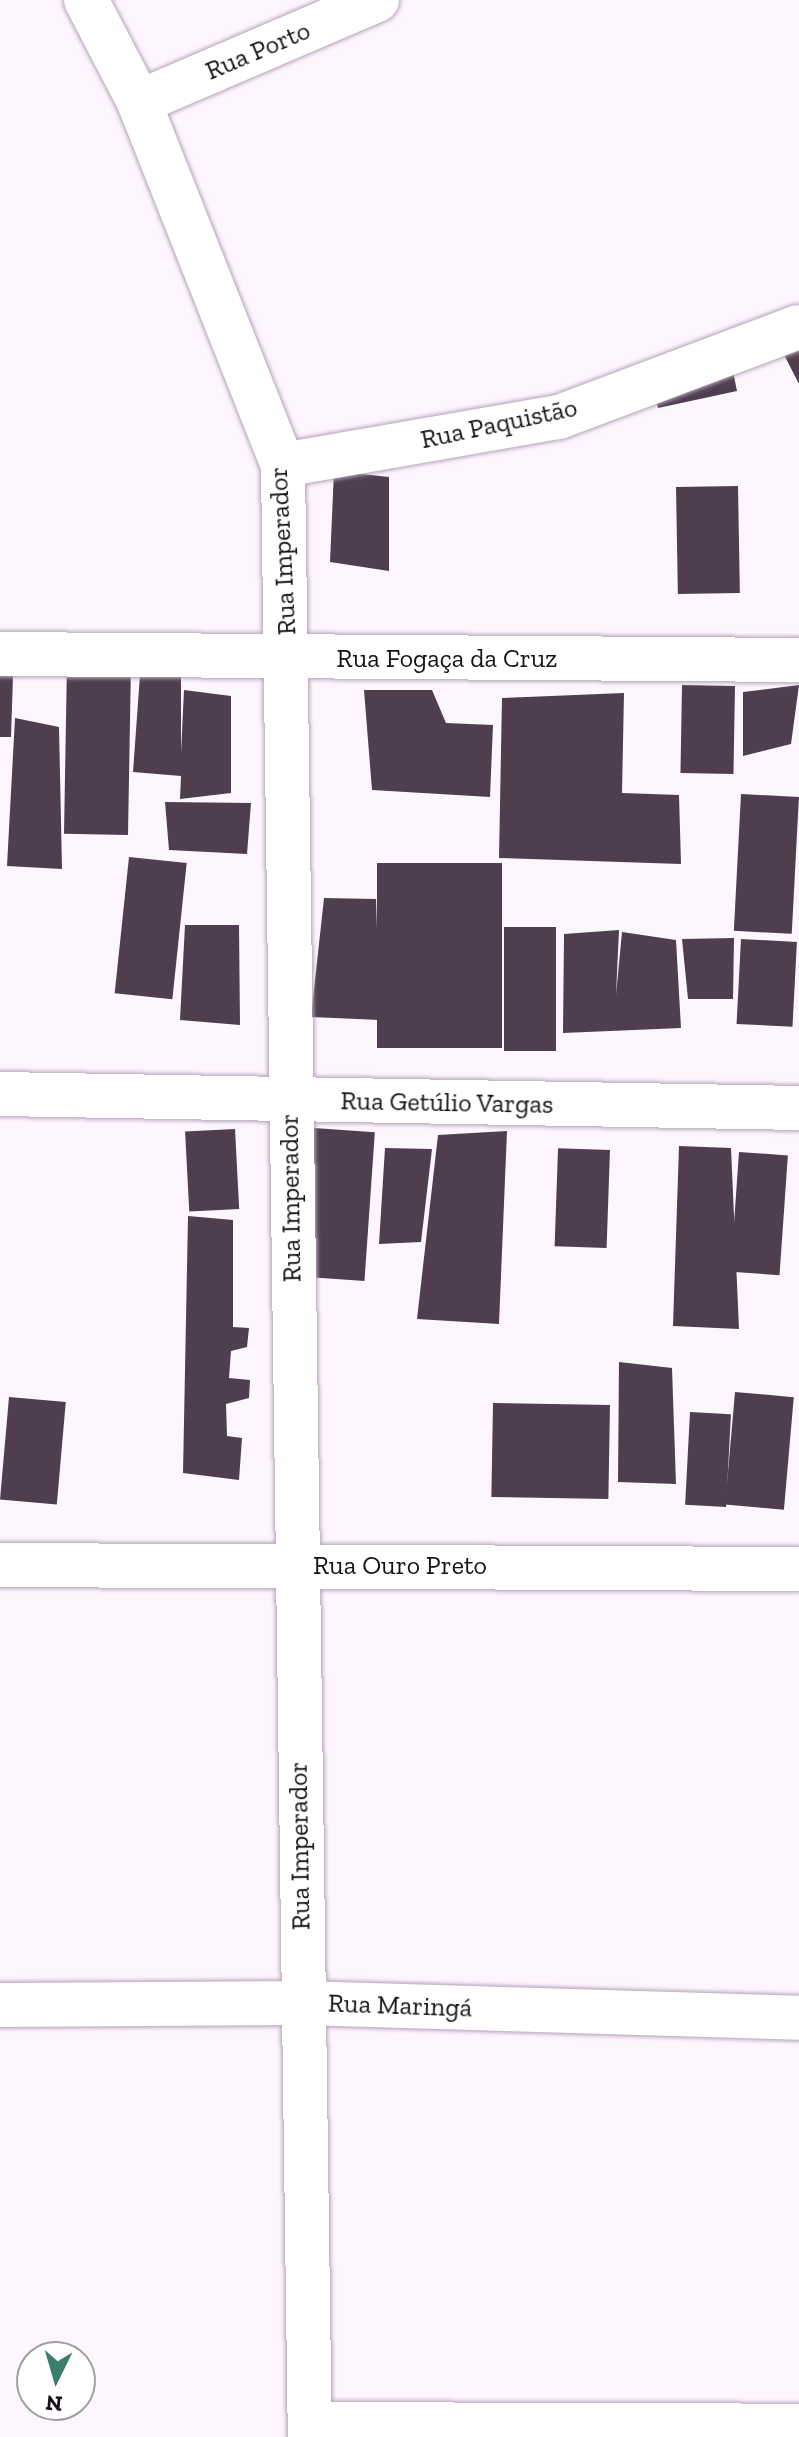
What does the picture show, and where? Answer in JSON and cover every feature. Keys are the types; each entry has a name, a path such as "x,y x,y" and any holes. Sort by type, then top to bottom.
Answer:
{"street":[{"name":"Rua Imperador","path":"86,0 139,102 283,465 288,658 289,1100 310,2431"},
{"name":"Rua Porto","path":"139,102 377,0"},
{"name":"Rua Paquistão","path":"283,465 559,417 799,327"},
{"name":"Rua Fogaça da Cruz","path":"0,654 799,660"},
{"name":"Rua Getúlio Vargas","path":"0,1094 799,1108"},
{"name":"Rua Ouro Preto","path":"0,1565 799,1569"},
{"name":"Rua Maringá","path":"0,2005 302,2003 799,2018"},
{"path":"310,2431 799,2426"}],"building":[{"path":"799,334 799,384 778,343"},
{"path":"731,362 737,391 658,408 653,390"},
{"path":"334,471 389,477 389,571 330,562"},
{"path":"738,486 740,593 678,594 676,487"},
{"path":"67,662 131,663 128,835 64,834"},
{"path":"181,674 181,753 184,690 231,696 231,793 180,799 181,776 133,772 140,675"},
{"path":"0,676 13,676 11,737 0,737"},
{"path":"682,685 735,686 733,774 680,773"},
{"path":"799,685 791,744 743,756 743,692"},
{"path":"364,690 432,690 446,723 493,725 490,797 372,790"},
{"path":"624,693 622,793 679,795 681,864 499,858 502,698"},
{"path":"15,718 59,727 62,869 7,866"},
{"path":"741,794 799,797 792,934 734,931"},
{"path":"165,802 251,803 247,854 169,850"},
{"path":"129,857 187,863 172,999 115,993"},
{"path":"377,863 502,863 502,1048 377,1048"},
{"path":"324,898 376,899 380,1020 311,1017"},
{"path":"185,925 239,925 240,1025 180,1020"},
{"path":"504,927 556,927 556,1051 504,1051"},
{"path":"619,930 616,995 622,932 676,940 681,1028 563,1033 564,934"},
{"path":"734,938 733,999 688,999 682,939"},
{"path":"741,939 797,942 792,1027 737,1024"},
{"path":"314,1128 375,1132 364,1281 304,1277"},
{"path":"235,1129 239,1209 189,1212 185,1132"},
{"path":"507,1131 499,1324 417,1319 438,1135"},
{"path":"679,1146 731,1148 739,1329 673,1326"},
{"path":"385,1148 432,1149 421,1242 379,1244"},
{"path":"558,1148 610,1150 607,1248 555,1246"},
{"path":"739,1152 788,1155 780,1275 731,1272"},
{"path":"188,1216 233,1220 233,1327 249,1328 247,1347 231,1351 229,1378 250,1380 249,1398 226,1404 227,1436 242,1438 239,1480 183,1473"},
{"path":"619,1362 672,1368 676,1484 618,1482"},
{"path":"735,1392 794,1397 784,1510 725,1505"},
{"path":"9,1397 66,1402 57,1505 0,1500"},
{"path":"493,1403 610,1405 608,1499 491,1497"},
{"path":"690,1412 731,1414 726,1507 685,1505"}]}
